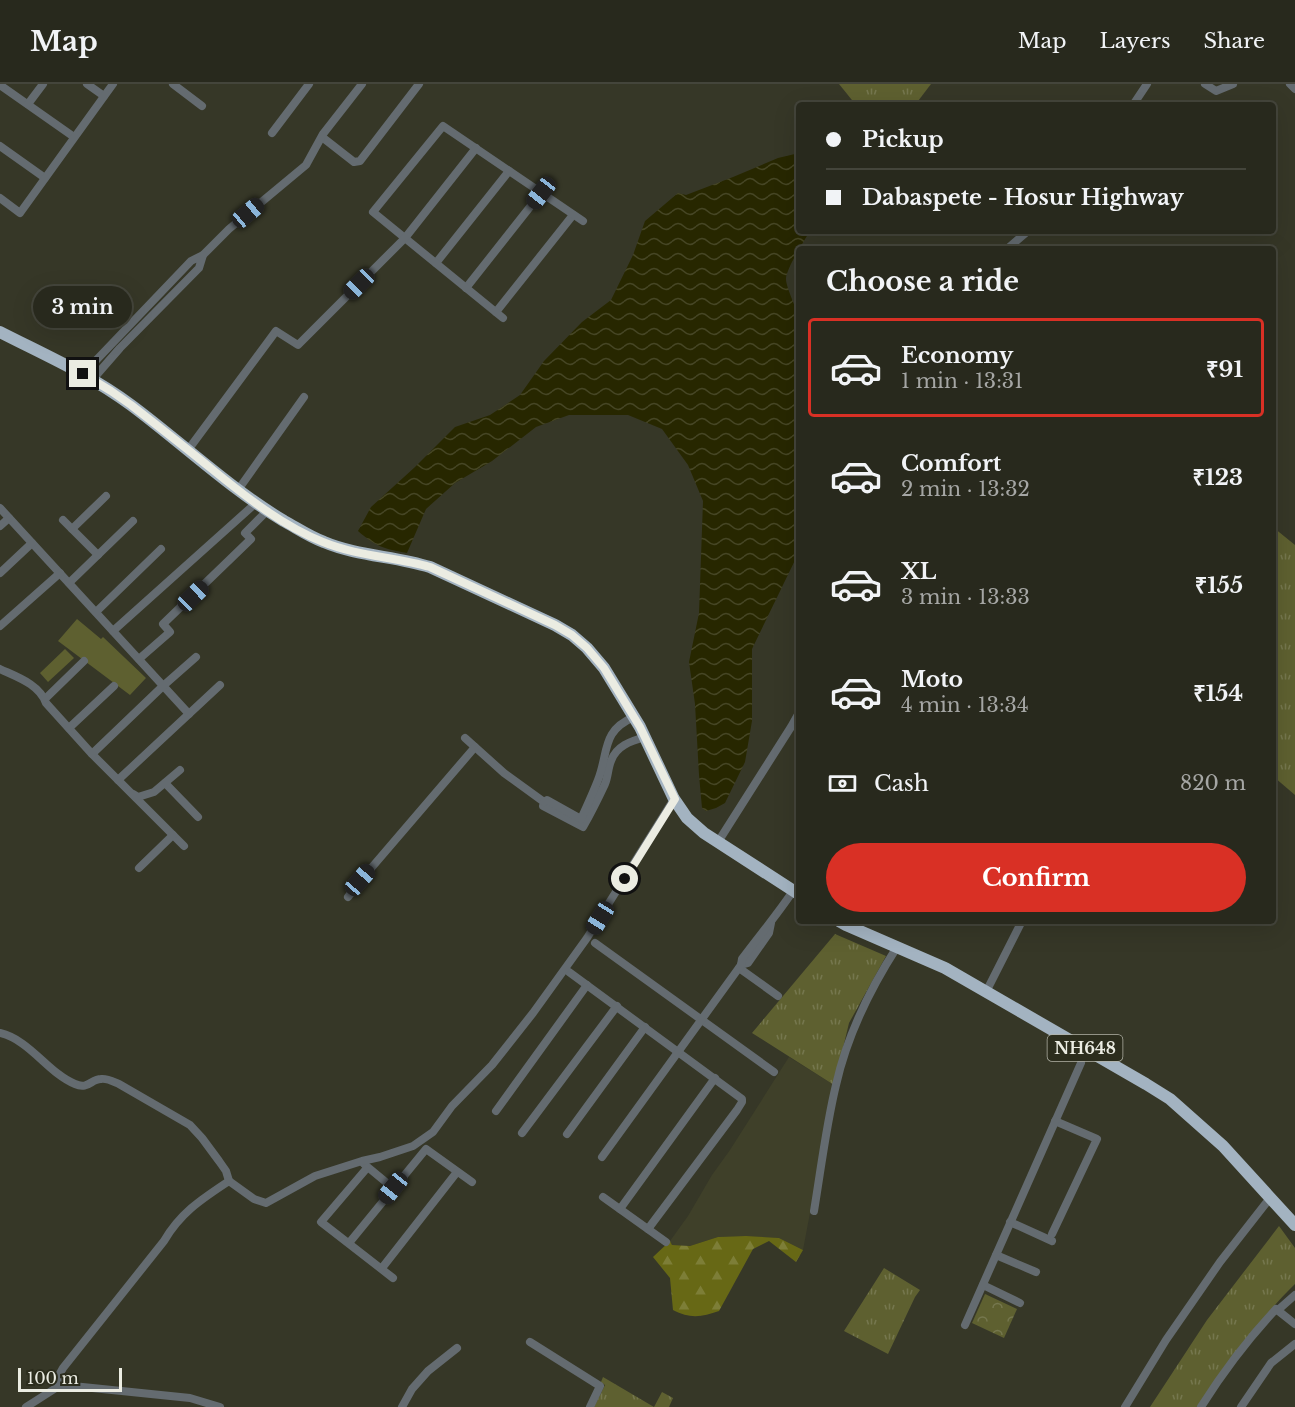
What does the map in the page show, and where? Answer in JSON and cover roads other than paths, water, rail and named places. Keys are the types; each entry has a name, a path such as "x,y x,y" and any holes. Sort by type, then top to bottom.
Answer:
{"highway":[{"path":"0,333 88,377 131,405 238,490 304,533 342,548 430,567 572,635 604,668 634,717 687,818 704,833 796,893"},
{"name":"NH648","path":"844,924 945,968 1170,1099 1223,1146 1295,1225"}],"street":[{"path":"28,104 43,84"},
{"path":"87,84 104,96"},
{"path":"0,198 20,213 113,84"},
{"path":"173,84 202,106"},
{"path":"272,133 309,84"},
{"path":"88,377 199,268 203,255 229,229 306,165 322,137 362,84"},
{"path":"322,137 354,162 360,161 419,84"},
{"path":"1135,102 1147,84"},
{"path":"1205,84 1215,91 1233,84"},
{"path":"1290,84 1295,89"},
{"path":"0,85 74,137"},
{"path":"573,214 500,315 373,212 443,126 541,193 573,214 583,221"},
{"path":"0,146 45,178"},
{"path":"188,450 276,331 298,345 405,238 476,148"},
{"path":"436,263 509,171"},
{"path":"466,288 541,193"},
{"path":"1010,246 1024,234"},
{"path":"238,490 304,397"},
{"path":"72,529 106,496"},
{"path":"113,631 256,503"},
{"path":"0,508 189,714"},
{"path":"139,659 170,632 163,624 251,539 245,533 267,511"},
{"path":"0,526 9,518"},
{"path":"63,520 98,555"},
{"path":"69,583 133,521"},
{"path":"0,573 32,543"},
{"path":"96,612 162,549"},
{"path":"0,626 60,573"},
{"path":"92,754 196,657"},
{"path":"45,699 84,661"},
{"path":"0,669 31,683 92,754 184,846"},
{"path":"118,780 220,685"},
{"path":"69,728 114,686"},
{"path":"543,802 547,800 581,819 599,779 613,731 622,722 634,717"},
{"path":"718,842 796,718"},
{"path":"465,738 504,773 543,802 543,806 584,827 606,781 610,761 614,754 631,741 645,737"},
{"path":"348,897 360,880 475,747"},
{"path":"129,791 138,797 154,792 180,770"},
{"path":"165,783 198,817"},
{"path":"0,1032 23,1044 75,1085 87,1086 103,1078 110,1080 190,1125 226,1171 229,1181 254,1199 266,1203 315,1176 364,1165 413,1146 433,1132 452,1106 492,1065 533,1013 587,938 675,799"},
{"path":"139,868 173,836"},
{"path":"602,1157 740,966 742,959 763,929 771,923 796,893"},
{"path":"986,992 1020,924"},
{"path":"595,943 774,1072"},
{"path":"813,1211 836,1084 844,1055 860,1015 897,947"},
{"path":"740,966 778,996"},
{"path":"569,972 742,1099 648,1229"},
{"path":"496,1111 587,986"},
{"path":"522,1133 617,1006"},
{"path":"567,1134 645,1027"},
{"path":"965,1325 1082,1063"},
{"path":"620,1209 715,1078"},
{"path":"1010,1222 1052,1237 1096,1139 1055,1121"},
{"path":"349,1243 426,1149 472,1182"},
{"path":"364,1165 393,1188"},
{"path":"364,1165 321,1222 393,1278"},
{"path":"382,1268 458,1172"},
{"path":"59,1386 58,1377 63,1368 164,1241 172,1227 192,1206 229,1181"},
{"path":"603,1197 666,1242"},
{"path":"1125,1407 1166,1340 1220,1262 1270,1198"},
{"path":"996,1255 1036,1272"},
{"path":"982,1285 1020,1303"},
{"path":"1201,1407 1216,1383 1270,1316 1295,1295"},
{"path":"1278,1310 1295,1324"},
{"path":"530,1342 600,1386 590,1407"},
{"path":"1241,1407 1271,1363 1295,1344"},
{"path":"402,1407 412,1389 428,1371 457,1348"},
{"path":"26,1407 63,1385 190,1398 220,1407"}],"water":[{"path":"796,154 796,234 808,234 801,246 796,246 796,255 786,279 796,309 796,558 752,649 752,721 745,762 725,803 706,811 702,808 695,704 689,662 699,613 703,501 688,465 662,429 628,415 569,415 536,427 492,461 455,483 426,509 407,553 380,546 358,531 371,507 455,427 490,415 520,395 544,361 582,322 611,300 633,255 645,221 678,193 686,195 778,158"}]}
